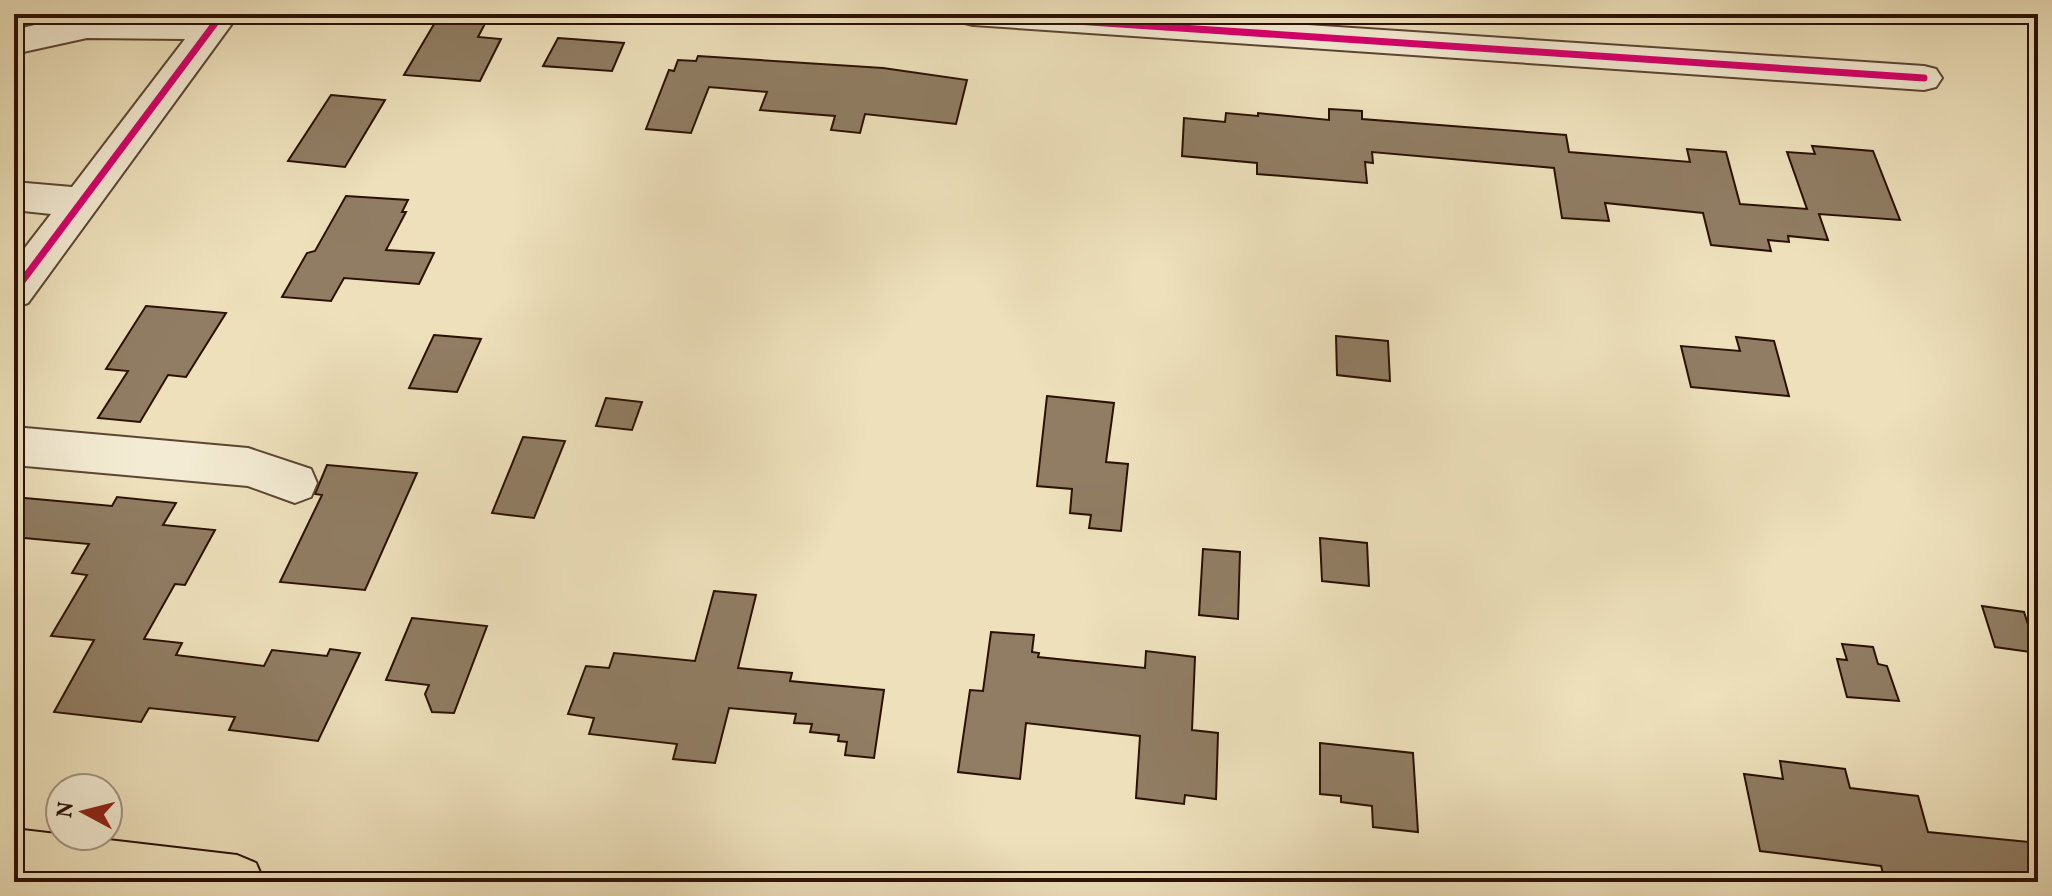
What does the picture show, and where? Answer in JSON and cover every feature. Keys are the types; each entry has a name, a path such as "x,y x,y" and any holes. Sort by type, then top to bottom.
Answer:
{"main road":[{"path":"14,856 237,882"}],"street":[{"path":"973,14 1120,19 1924,78"},
{"path":"14,42 52,29 135,23 216,22"},
{"path":"14,292 216,22"},
{"path":"14,196 81,202"},
{"path":"14,446 248,467 295,483"}],"building":[{"path":"440,14 489,16 478,37 501,39 480,81 404,75"},
{"path":"558,38 624,43 612,71 543,66"},
{"path":"698,56 883,68 967,80 956,124 865,114 860,133 831,130 835,116 760,110 767,92 709,87 691,133 646,129 669,70 674,71 678,60 696,61"},
{"path":"331,95 385,100 345,167 288,161"},
{"path":"1329,109 1362,111 1362,119 1566,135 1569,152 1690,162 1687,149 1726,152 1740,204 1807,209 1787,152 1815,154 1812,146 1873,151 1900,220 1819,214 1828,240 1788,236 1789,242 1768,240 1771,251 1711,245 1703,213 1605,203 1609,221 1562,218 1554,168 1372,152 1373,163 1365,162 1367,183 1257,174 1257,163 1182,156 1184,118 1225,122 1226,113 1258,116 1258,113 1329,120"},
{"path":"346,196 408,200 402,212 406,212 386,250 434,253 419,284 344,278 331,301 282,297 307,253 315,251"},
{"path":"146,306 226,313 186,377 168,375 140,422 98,418 128,371 106,369"},
{"path":"434,335 481,339 457,392 409,388"},
{"path":"1336,336 1388,341 1390,381 1337,375"},
{"path":"1736,337 1774,341 1789,396 1691,387 1681,346 1740,351"},
{"path":"1047,396 1114,403 1106,462 1128,464 1121,531 1089,528 1091,515 1070,513 1072,489 1037,486"},
{"path":"606,398 642,402 632,430 596,426"},
{"path":"523,437 565,441 534,518 492,513"},
{"path":"327,465 417,473 365,590 280,582 322,495 315,494"},
{"path":"14,497 112,506 117,497 176,503 163,525 215,530 185,585 175,584 144,639 182,643 176,655 264,666 272,650 327,656 330,649 360,653 318,741 229,730 235,717 149,708 141,722 54,712 94,640 51,636 87,575 72,573 89,544 14,537"},
{"path":"1320,538 1367,543 1369,586 1322,581"},
{"path":"1203,549 1240,552 1238,619 1199,615"},
{"path":"714,591 756,595 738,668 792,673 790,681 884,690 874,758 845,755 847,742 838,741 839,735 810,732 812,724 794,723 796,714 729,708 715,763 673,759 677,744 589,734 594,718 568,714 586,666 609,668 614,653 695,661"},
{"path":"1982,606 2024,612 2037,653 1995,647"},
{"path":"412,618 487,626 454,713 432,712 425,694 429,685 386,680"},
{"path":"991,632 1034,635 1032,652 1039,653 1038,657 1145,668 1146,651 1195,657 1192,730 1218,733 1216,799 1185,795 1184,804 1136,798 1140,736 1026,723 1020,779 958,772 970,690 983,691"},
{"path":"1842,644 1873,647 1878,664 1887,666 1899,701 1847,697 1837,659 1847,660"},
{"path":"1320,743 1413,753 1418,832 1373,827 1372,806 1341,802 1341,796 1320,794"},
{"path":"1780,761 1845,769 1850,788 1918,796 1928,832 2038,843 2038,882 1922,882 1884,877 1881,866 1760,851 1744,774 1783,779"}],"cycle path":[{"path":"14,292 222,14"},
{"path":"973,14 1924,78"}]}
